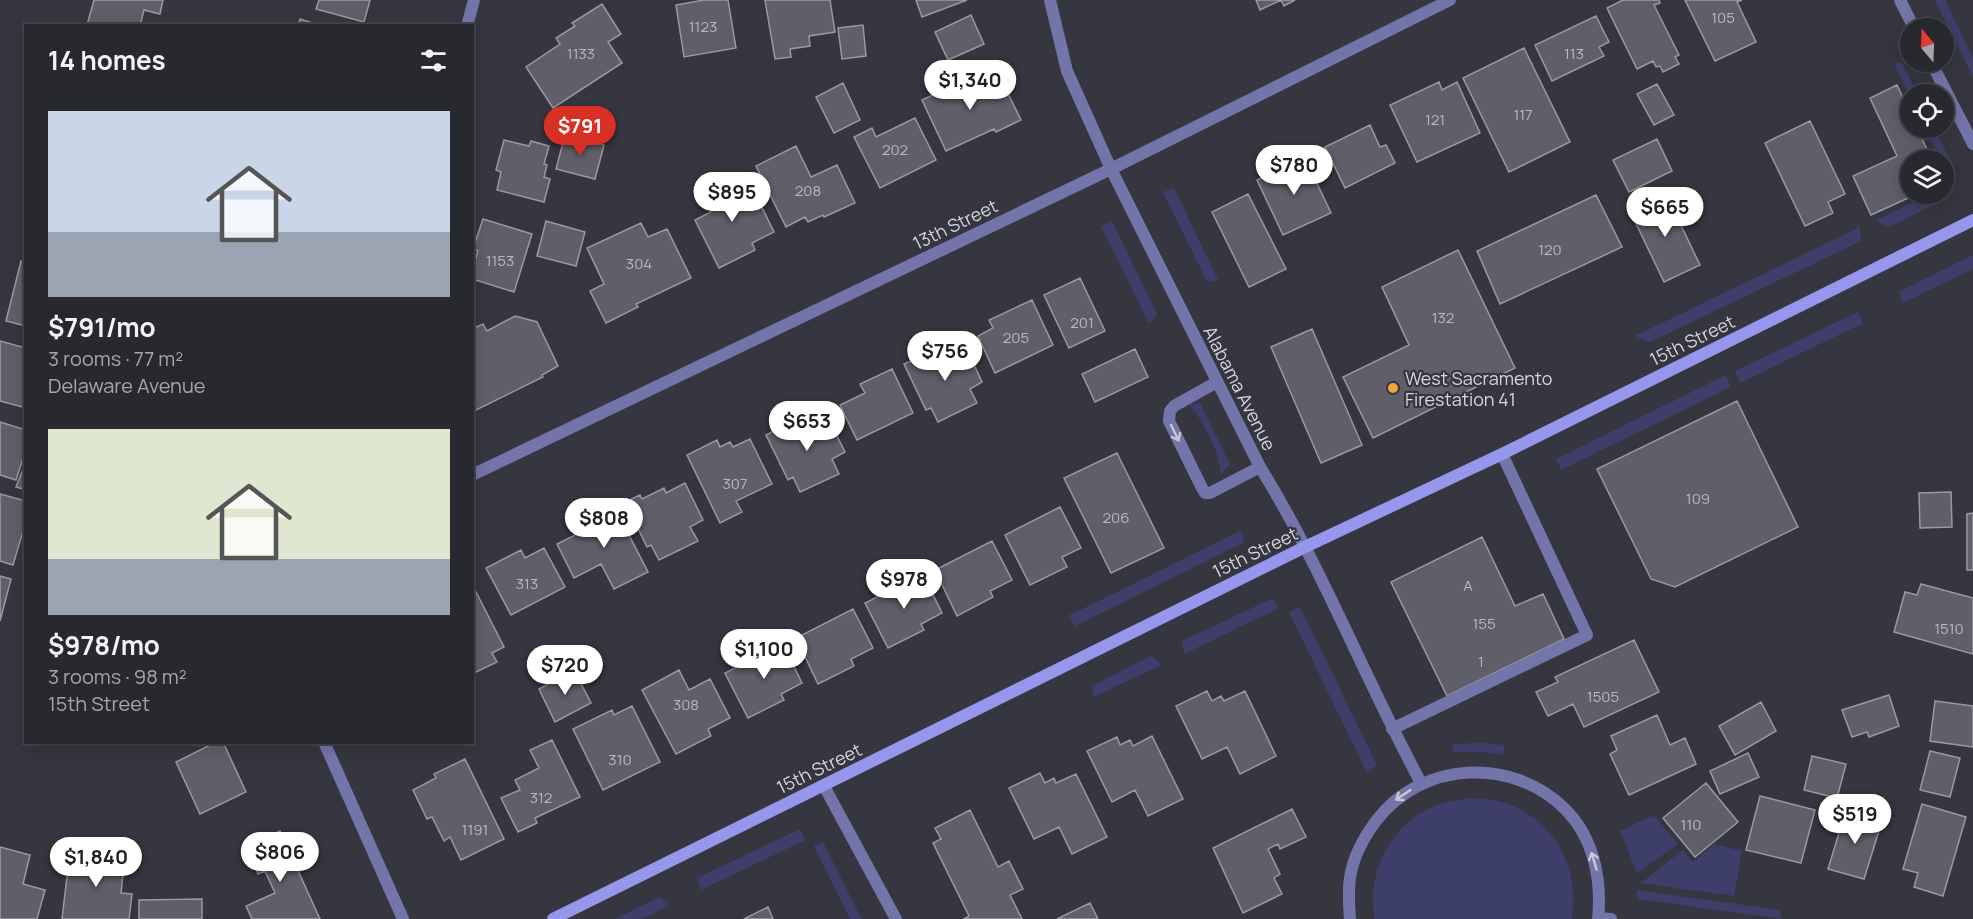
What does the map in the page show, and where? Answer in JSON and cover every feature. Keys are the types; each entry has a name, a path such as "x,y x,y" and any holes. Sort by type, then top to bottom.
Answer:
{"street":[{"path":"467,24 474,0"},
{"name":"Alabama Avenue","path":"1050,0 1067,71 1111,169 1260,467 1305,547 1392,729 1421,783"},
{"name":"13th Street","path":"474,473 1111,169 1450,0"},
{"path":"1900,0 1909,18"},
{"path":"1936,72 1973,144"},
{"name":"15th Street","path":"553,919 1305,547 1502,454 1973,220"},
{"path":"1217,382 1174,406 1169,416 1169,421 1202,488 1205,493 1210,493 1260,467"},
{"path":"1392,729 1587,635 1502,454"},
{"path":"325,744 403,919"},
{"path":"1350,919 1350,878 1362,839 1387,806 1421,783 1459,772 1497,773 1534,786 1565,810 1587,841 1599,879 1602,919"},
{"path":"824,786 896,919"}],"shaded area":[{"path":"1935,0 1945,0 1954,18 1944,18"},
{"path":"1954,19 1973,58 1973,77 1954,38"},
{"path":"1894,63 1900,63 1900,72 1907,72 1913,84 1904,84"},
{"path":"1930,138 1939,138 1945,150 1936,150"},
{"path":"1174,188 1218,280 1207,282 1163,192"},
{"path":"1910,204 1935,204 1887,228 1877,220"},
{"path":"1112,221 1157,314 1149,324 1101,226"},
{"path":"1860,227 1861,241 1650,342 1635,336"},
{"path":"1973,255 1973,269 1903,303 1898,292"},
{"path":"1858,312 1863,323 1740,383 1735,371"},
{"path":"1726,375 1731,387 1561,470 1556,459"},
{"path":"1200,403 1230,464 1221,474 1217,454 1210,437 1189,404"},
{"path":"1240,531 1245,542 1075,626 1068,616"},
{"path":"1273,598 1279,608 1184,654 1182,641"},
{"path":"1300,607 1377,765 1367,773 1289,612"},
{"path":"1152,655 1161,665 1094,697 1092,686"},
{"path":"1452,744 1505,745 1503,755 1488,752 1454,752"},
{"path":"1469,798 1498,801 1520,809 1549,832 1567,863 1572,881 1572,919 1375,919 1374,884 1378,867 1395,836 1421,813 1441,804"},
{"path":"1654,815 1678,844 1637,873 1620,831"},
{"path":"800,829 805,840 701,890 697,878"},
{"path":"823,842 862,919 850,919 814,846"},
{"path":"1714,844 1742,851 1734,896 1641,883 1683,850 1693,862"},
{"path":"1637,890 1780,910 1781,919 1637,899"},
{"path":"660,897 669,906 642,919 615,919"}],"building":[{"path":"94,0 163,0 160,14 144,10 140,24 87,24"},
{"path":"319,0 370,0 364,22 316,9"},
{"path":"704,0 728,0 736,48 684,57 676,5"},
{"path":"765,0 830,0 835,32 809,36 810,46 790,49 791,57 775,59"},
{"path":"916,0 967,0 922,17"},
{"path":"1256,0 1281,0 1260,10"},
{"path":"1281,0 1295,0 1284,6"},
{"path":"1623,0 1659,0 1660,3 1654,5 1679,55 1675,57 1679,64 1663,72 1660,66 1656,67 1653,61 1637,69 1607,8"},
{"path":"1685,0 1742,0 1737,2 1756,42 1715,61"},
{"path":"602,4 621,34 608,42 622,63 553,108 526,67 560,44 556,38 575,26 572,23"},
{"path":"971,15 984,44 948,60 935,32"},
{"path":"1596,16 1609,42 1599,47 1604,56 1552,81 1535,45"},
{"path":"300,19 316,24 299,24"},
{"path":"863,25 866,56 842,59 838,28"},
{"path":"1524,48 1570,142 1509,172 1463,78"},
{"path":"976,74 982,86 1000,77 1021,120 996,132 994,129 946,151 922,100"},
{"path":"1439,82 1442,90 1457,82 1480,133 1417,162 1390,105"},
{"path":"843,83 860,120 834,133 816,97"},
{"path":"1657,84 1674,115 1654,125 1637,94"},
{"path":"1897,85 1900,91 1900,138 1922,138 1927,150 1900,150 1900,202 1871,215 1853,176 1897,156 1870,98"},
{"path":"915,118 936,160 880,188 854,137 872,128 876,137"},
{"path":"1810,121 1845,194 1828,202 1833,213 1805,226 1765,143"},
{"path":"1370,125 1380,147 1386,145 1395,163 1345,188 1325,147"},
{"path":"565,135 604,145 595,179 556,169"},
{"path":"1657,139 1672,171 1629,192 1613,160"},
{"path":"504,140 529,146 531,141 549,146 544,164 547,165 544,177 550,179 544,202 497,190 501,172 496,170"},
{"path":"796,146 811,177 837,165 855,203 808,222 805,217 786,227 756,166"},
{"path":"1305,158 1331,213 1283,235 1257,180"},
{"path":"724,178 735,200 754,191 774,232 752,243 755,250 719,268 695,220 711,212 700,190"},
{"path":"1248,194 1286,269 1249,287 1212,212"},
{"path":"1666,194 1700,265 1664,282 1630,211"},
{"path":"1596,195 1622,247 1500,304 1477,251"},
{"path":"483,219 532,234 514,292 474,280 474,264 478,251 474,249"},
{"path":"546,221 585,232 576,266 537,256"},
{"path":"641,223 648,237 667,229 691,278 636,304 638,307 606,323 590,291 604,284 587,248"},
{"path":"1458,250 1515,368 1373,438 1343,377 1409,345 1382,287"},
{"path":"21,261 24,262 24,326 6,321"},
{"path":"1080,278 1105,331 1069,348 1044,295"},
{"path":"1032,300 1053,345 995,373 978,336 993,328 989,320"},
{"path":"515,316 537,322 558,366 542,375 543,377 474,411 474,328 483,324 487,331"},
{"path":"1312,329 1362,445 1321,463 1271,347"},
{"path":"0,341 24,347 24,407 0,401"},
{"path":"965,345 982,382 970,389 977,403 938,422 931,408 926,410 904,364 919,357 921,361 943,350 945,355"},
{"path":"1135,349 1148,377 1095,402 1082,374"},
{"path":"892,369 913,413 857,440 840,405 865,393 860,384"},
{"path":"1737,401 1798,527 1675,587 1651,579 1597,469"},
{"path":"827,416 845,452 832,459 839,474 800,492 793,477 788,480 766,435 781,427 783,431 805,420 808,425"},
{"path":"0,422 24,429 24,455 16,480 0,475"},
{"path":"750,439 772,484 736,501 742,512 720,523 687,455 717,440 720,447 730,442 733,447"},
{"path":"1117,453 1164,548 1111,573 1064,478"},
{"path":"24,467 24,489 16,487"},
{"path":"685,483 703,520 690,527 698,541 659,560 651,545 647,547 625,502 640,495 642,499 664,488 666,493"},
{"path":"1951,492 1952,527 1920,528 1919,493"},
{"path":"0,494 24,500 24,528 13,565 0,561"},
{"path":"613,504 648,572 614,589 601,564 574,578 557,544 585,530 581,520"},
{"path":"1060,507 1081,548 1062,557 1067,567 1030,585 1005,535"},
{"path":"1973,513 1973,570 1967,570 1967,514"},
{"path":"1482,537 1515,606 1543,594 1564,639 1447,696 1391,582"},
{"path":"992,541 1012,580 990,591 993,597 957,616 935,570"},
{"path":"544,548 565,587 511,615 486,568 521,550 525,558"},
{"path":"923,574 942,613 921,624 924,630 888,648 865,603"},
{"path":"0,576 11,579 0,621"},
{"path":"1921,584 1973,598 1973,654 1894,632 1905,592 1917,595"},
{"path":"474,588 504,647 492,653 497,662 474,673"},
{"path":"853,609 873,648 851,659 854,666 818,684 796,638"},
{"path":"1634,640 1659,692 1584,727 1573,704 1548,716 1536,692 1558,682 1555,677"},
{"path":"783,644 802,683 781,694 784,700 748,718 725,673"},
{"path":"574,670 591,703 555,722 539,689"},
{"path":"679,670 689,690 710,679 730,718 708,729 711,736 676,754 642,690"},
{"path":"1207,691 1212,701 1221,696 1224,701 1245,691 1276,756 1240,774 1227,747 1202,759 1176,706"},
{"path":"1889,695 1899,726 1869,737 1867,732 1852,737 1842,710"},
{"path":"1935,701 1973,706 1973,747 1930,741"},
{"path":"1761,702 1776,731 1735,755 1719,726"},
{"path":"632,706 660,762 603,790 573,729 612,710 614,715"},
{"path":"1657,715 1670,745 1685,738 1696,764 1629,795 1610,754 1617,750 1611,736"},
{"path":"1152,736 1183,799 1148,816 1135,790 1112,802 1087,751 1117,737 1120,745 1130,740 1133,746"},
{"path":"552,740 580,797 535,818 537,823 518,832 501,798 520,790 515,780 539,768 530,750"},
{"path":"212,744 224,744 246,792 200,814 176,762"},
{"path":"1930,751 1960,758 1950,797 1920,790"},
{"path":"1748,753 1759,777 1720,794 1710,771"},
{"path":"1812,756 1846,764 1837,798 1804,790"},
{"path":"465,759 504,839 461,860 450,837 444,841 432,817 427,819 413,790 436,778 434,774"},
{"path":"1040,773 1045,783 1054,778 1056,783 1076,774 1107,837 1072,854 1059,827 1034,839 1009,788"},
{"path":"1706,783 1738,822 1695,857 1663,818"},
{"path":"1760,796 1815,810 1801,863 1746,850"},
{"path":"1922,804 1966,817 1943,896 1914,887 1918,873 1903,869"},
{"path":"1292,809 1306,837 1280,849 1278,844 1268,849 1280,874 1274,878 1282,894 1243,913 1213,848"},
{"path":"970,810 998,867 1009,861 1023,889 1010,895 1022,919 964,919 969,916 933,843 941,839 935,828"},
{"path":"1846,810 1882,821 1864,879 1828,869"},
{"path":"280,831 320,919 252,919 246,906 275,893 265,871 258,874 246,846"},
{"path":"0,847 30,855 23,884 45,890 37,919 0,919"},
{"path":"70,851 125,856 121,893 132,894 129,919 62,919"},
{"path":"202,899 202,919 139,919 139,900"},
{"path":"1090,903 1098,919 1057,919"},
{"path":"768,907 773,919 744,919"}],"place":[{"name":"West Sacramento Firestation 41","path":"1393,388"}]}
